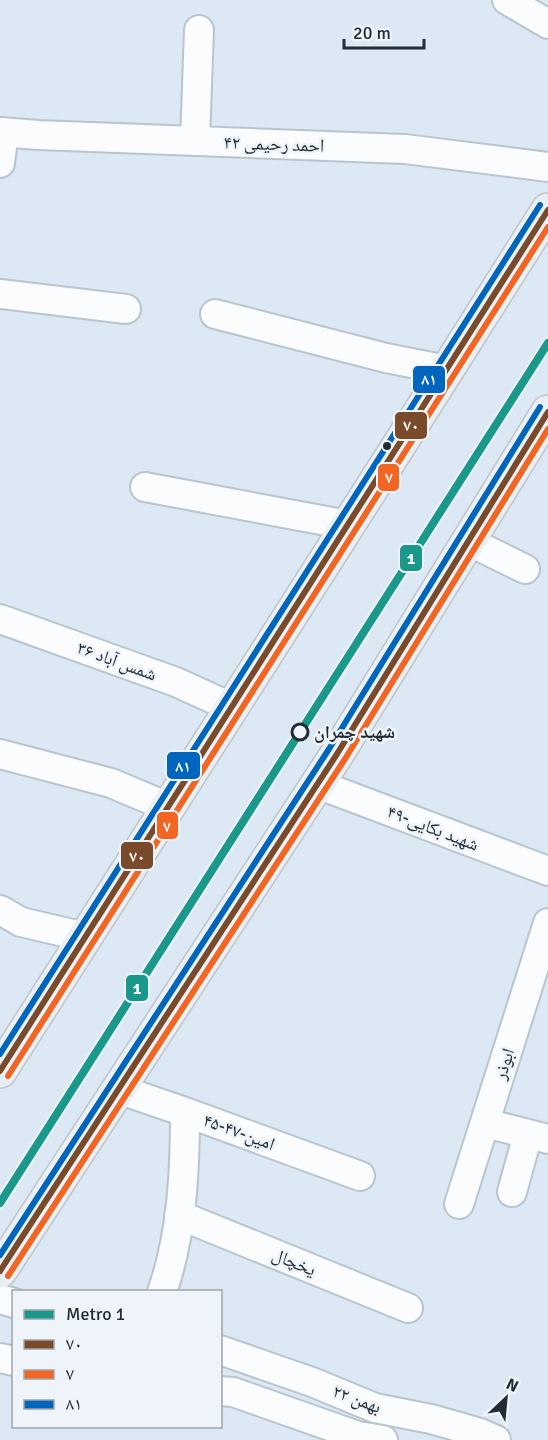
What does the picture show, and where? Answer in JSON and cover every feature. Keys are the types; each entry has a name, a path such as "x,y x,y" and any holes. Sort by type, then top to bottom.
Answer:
{"main road":[{"path":"0,1071 548,210"},
{"path":"0,1271 317,784 548,412"}],"street":[{"path":"507,0 548,24"},
{"path":"195,141 199,30"},
{"path":"0,164 2,132"},
{"name":"۴۲ احمد رحیمی","path":"2,132 405,149 548,167"},
{"path":"0,294 126,309"},
{"path":"215,314 386,358 447,370"},
{"path":"145,487 348,525"},
{"path":"468,541 525,569"},
{"name":"شمس آباد ۳۶","path":"0,619 176,682 231,707"},
{"path":"0,754 111,783 168,807"},
{"name":"۴۹-شهید بکایی","path":"317,784 548,871"},
{"path":"0,910 21,922 85,937"},
{"name":"ابوذر","path":"459,1204 548,923"},
{"name":"۴۵-۴۷-امین","path":"118,1089 360,1176"},
{"path":"163,1290 169,1271 179,1215 185,1152 185,1112"},
{"path":"485,1123 538,1137 512,1192"},
{"name":"یخچال","path":"179,1215 408,1308"},
{"name":"۲۲ بهمن","path":"222,1351 312,1382 375,1408 431,1419 496,1440"},
{"name":"۲۲ بهمن","path":"222,1391 233,1392 358,1436 383,1440"}],"metro line":[{"name":"1","path":"0,1203 548,343"}],"transit line":[{"name":"۸۱","path":"0,1054 540,205"},
{"name":"۷۰","path":"0,1071 548,210"},
{"name":"۷","path":"8,1076 548,227"},
{"name":"۸۱","path":"0,1255 329,749 540,407"},
{"name":"۷۰","path":"0,1271 337,754 548,412"},
{"name":"۷","path":"8,1276 345,759 548,429"}],"place":[{"name":"شهید چمران","path":"300,732"}]}
